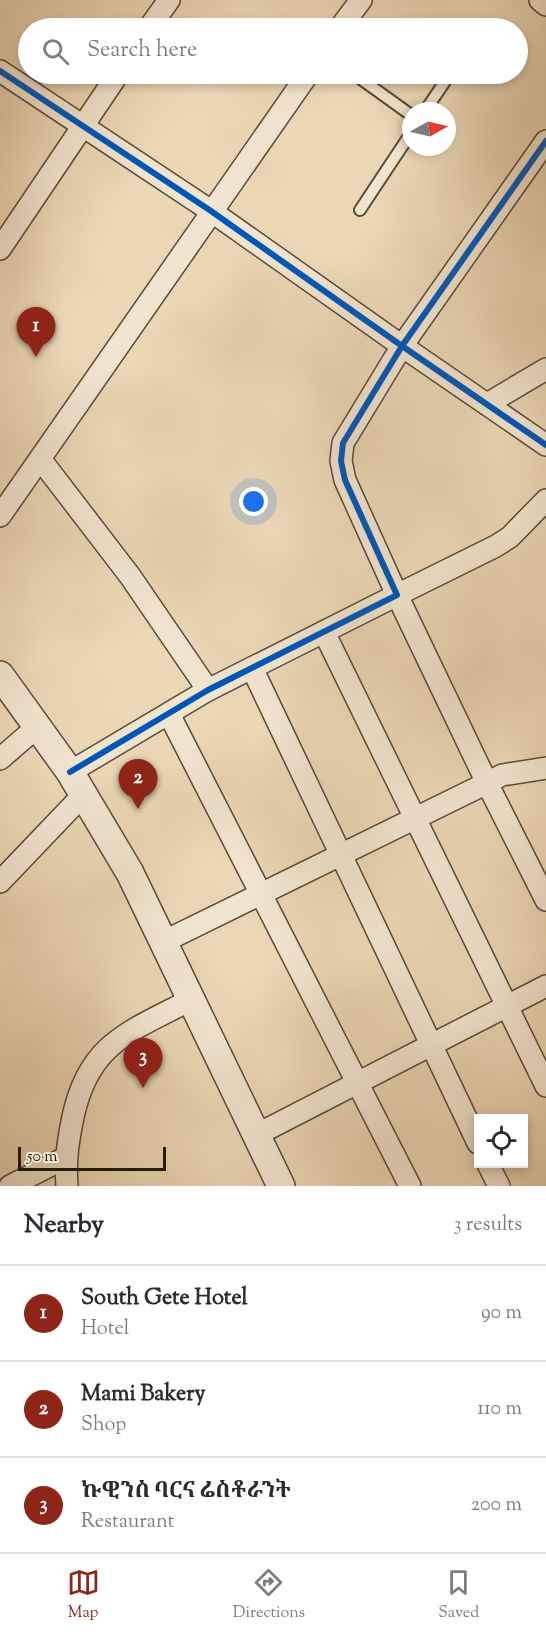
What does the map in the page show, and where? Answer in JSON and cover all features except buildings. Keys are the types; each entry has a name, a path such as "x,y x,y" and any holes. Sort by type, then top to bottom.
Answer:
{"street":[{"path":"156,18 168,0"},
{"path":"347,18 360,0"},
{"path":"540,0 546,4"},
{"path":"0,71 18,83"},
{"path":"20,84 212,211 546,445"},
{"path":"0,249 111,84"},
{"path":"0,516 301,84"},
{"path":"546,141 402,346 343,443 341,461 345,480 397,596 486,783 546,900"},
{"path":"487,404 546,369"},
{"path":"41,460 130,576 208,690"},
{"path":"0,882 77,783 169,714 208,690 496,546 510,537 546,500"},
{"path":"324,632 546,1086"},
{"path":"252,668 474,1134"},
{"path":"0,675 77,783 130,873 165,941 281,1186"},
{"path":"169,714 410,1186"},
{"path":"0,759 37,727"},
{"path":"165,941 486,783 502,776 546,768"},
{"path":"256,1136 546,986"},
{"path":"67,1186 65,1158 79,1089 90,1068 103,1051 121,1037 192,999"},
{"path":"10,1186 65,1158"},
{"path":"490,1168 499,1186"}],"lane":[{"path":"368,84 402,109"},
{"path":"431,102 443,84"},
{"path":"360,210 402,147"}],"cycle path":[{"path":"0,71 18,83"},
{"path":"20,84 211,211 402,346 546,141"},
{"path":"70,772 208,690 397,595 345,480 341,461 343,443 402,346 546,445"}],"place":[{"name":"South Gete Hotel","path":"36,357"},
{"name":"Mami Bakery","path":"138,809"},
{"name":"ኩዊንስ ባርና ሬስቶራንት","path":"143,1088"}]}
